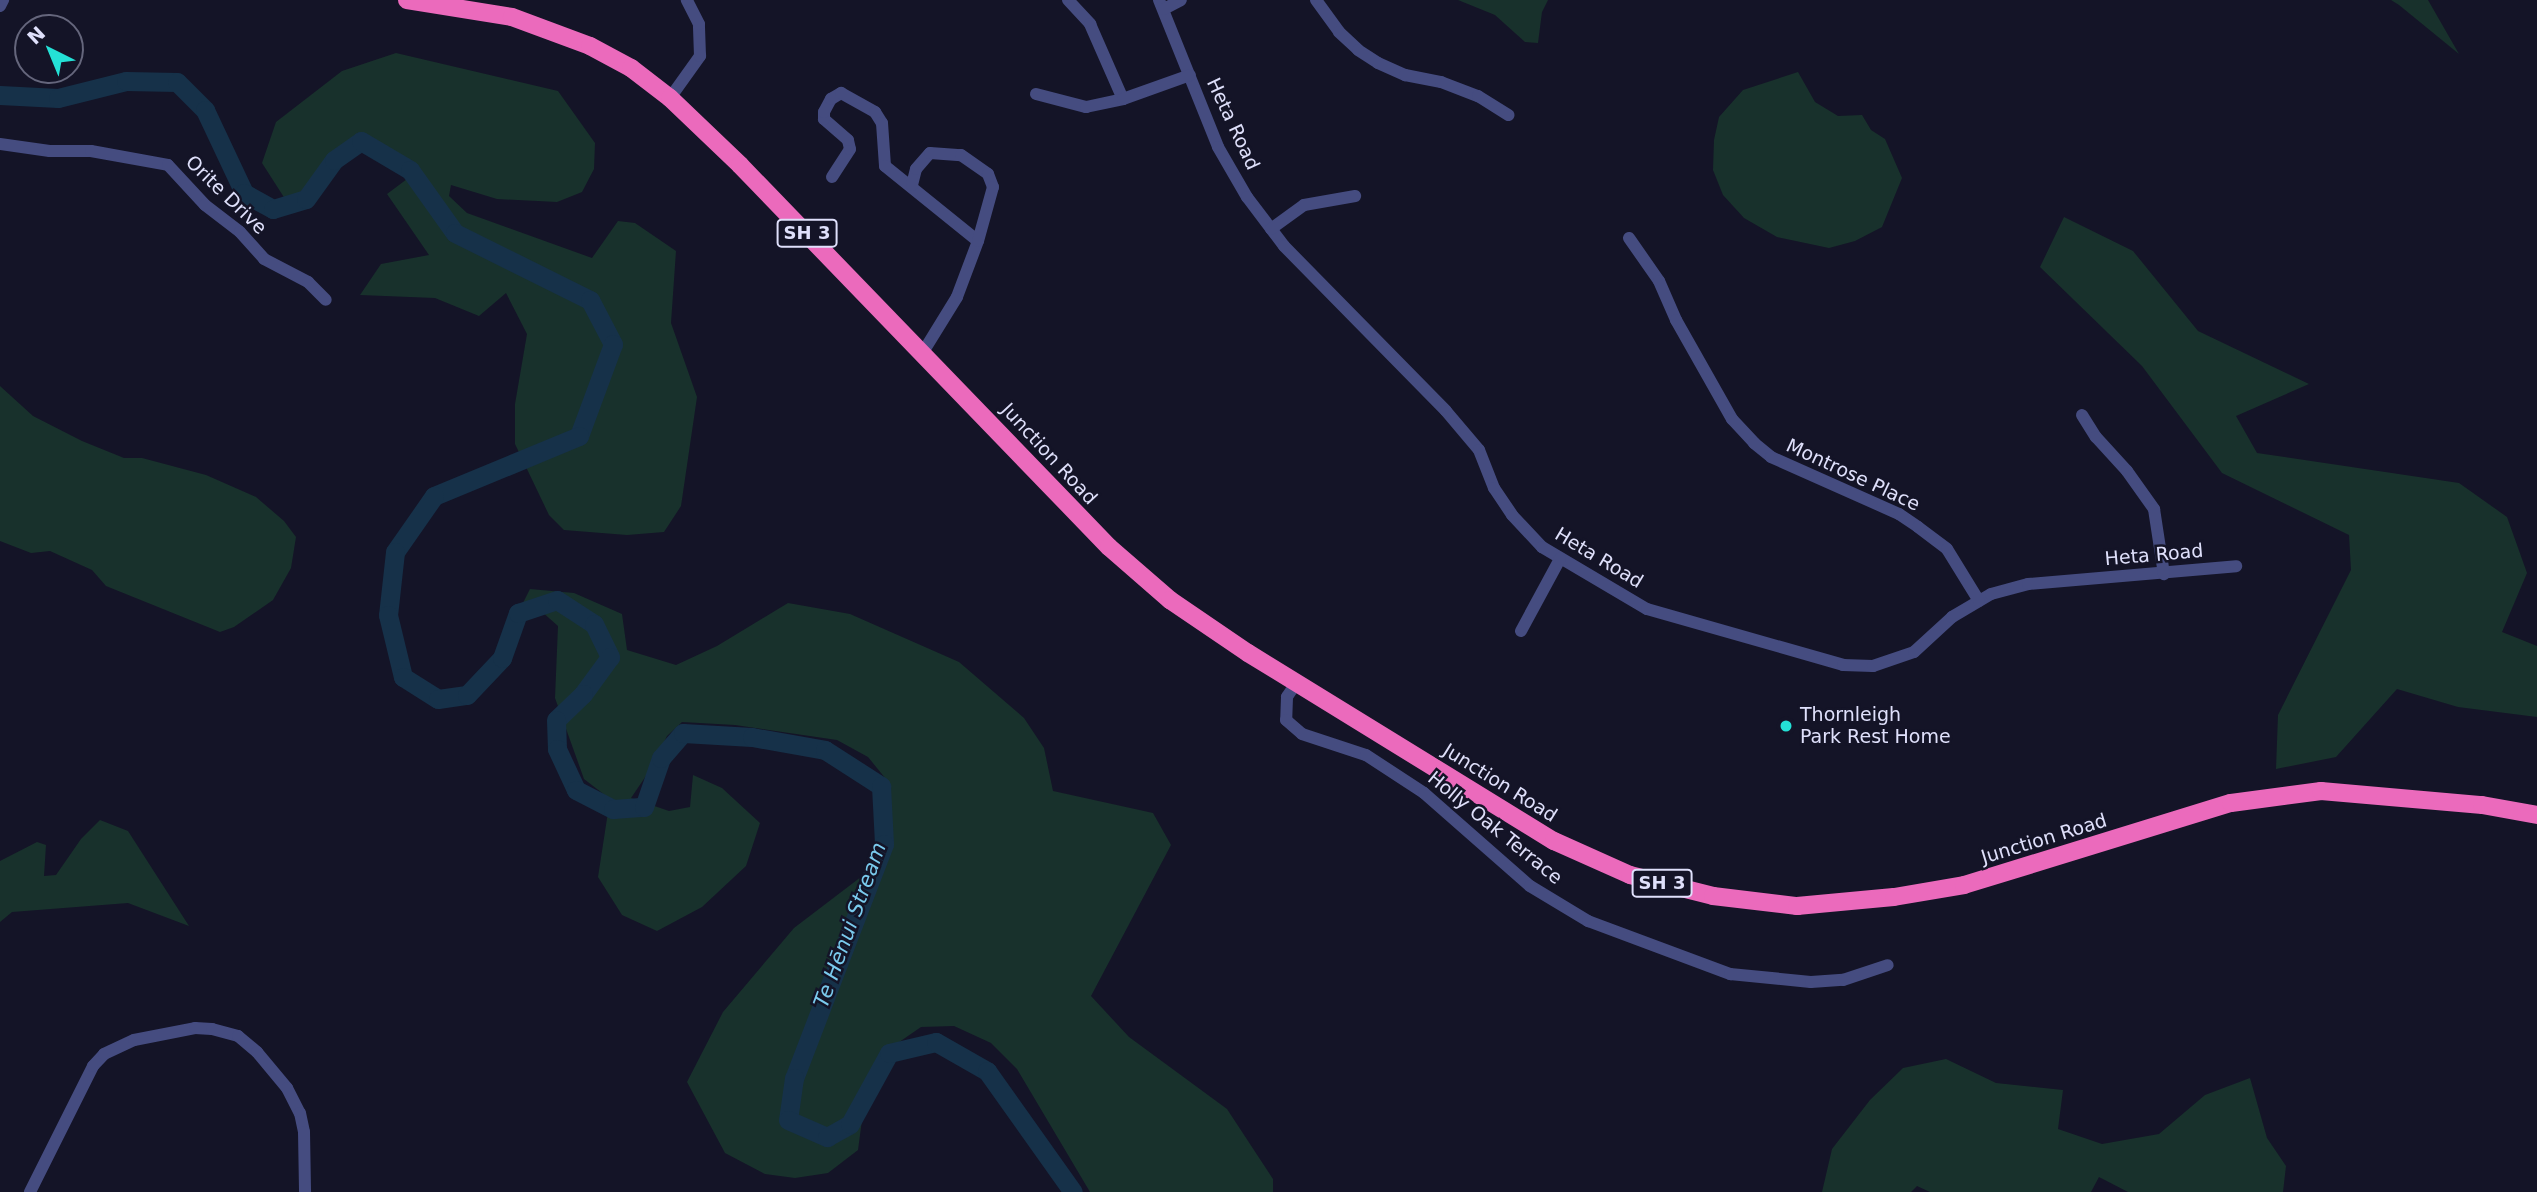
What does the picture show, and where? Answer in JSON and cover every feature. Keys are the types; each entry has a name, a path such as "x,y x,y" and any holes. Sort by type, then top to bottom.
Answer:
{"highway":[{"name":"SH 3","path":"407,0 512,17 590,46 631,68 670,98"},
{"name":"Junction Road","path":"670,98 923,352 1109,547 1170,600 1248,653 1554,841 1630,875 1713,896 1797,906 1894,897 1964,885 2231,803 2295,794 2321,791 2398,796 2537,815"}],"street":[{"path":"0,6 3,0"},
{"path":"670,98 700,56 699,24 687,0"},
{"path":"1068,0 1090,23 1123,99"},
{"path":"1162,4 1181,0"},
{"path":"1316,0 1339,32 1358,50 1378,63 1405,75 1441,82 1478,96 1508,115"},
{"name":"Heta Road","path":"1162,4 1218,147 1247,197 1284,246 1446,411 1479,450 1494,488 1512,515 1542,547 1647,610 1843,665 1872,666 1914,652 1952,617 1991,594 2028,584 2236,566"},
{"path":"1036,94 1086,107 1123,99 1190,75"},
{"path":"832,177 850,149 848,140 824,119 824,112 831,99 841,93 875,112 882,123 885,166 912,185 978,241"},
{"name":"Orite Drive","path":"0,144 50,151 90,151 168,165 205,205 240,232 264,259 308,282 326,300"},
{"path":"912,185 916,169 930,153 961,155 988,174 993,187 978,241 957,297 923,352"},
{"path":"1271,229 1304,205 1355,196"},
{"name":"Montrose Place","path":"1629,237 1659,281 1676,320 1732,419 1755,443 1771,457 1899,514 1919,527 1947,549 1979,601"},
{"path":"2082,415 2096,437 2127,471 2154,509 2164,574"},
{"path":"1521,631 1560,559"},
{"name":"Holly Oak Terrace","path":"1297,682 1287,697 1286,720 1301,734 1366,755 1424,793 1530,886 1588,921 1730,974 1811,982 1843,980 1888,965"},
{"path":"30,1192 93,1066 104,1054 134,1040 195,1028 212,1029 238,1036 257,1052 287,1088 300,1112 304,1132 305,1192"}],"green space":[{"path":"1458,0 1548,0 1542,12 1538,43 1525,42 1495,15"},
{"path":"2391,0 2428,0 2459,54 2399,5"},
{"path":"396,53 558,91 595,143 594,169 582,192 557,202 497,199 451,185 449,196 467,213 592,258 618,221 635,223 676,251 671,323 697,397 681,506 664,532 627,535 564,530 549,515 515,444 515,404 527,334 506,293 479,316 435,298 360,295 381,264 429,255 387,194 411,176 375,152 352,152 287,202 262,163 276,122 342,71"},
{"path":"1798,72 1815,102 1838,116 1862,115 1871,130 1885,139 1902,178 1882,227 1855,241 1829,248 1777,237 1744,218 1723,195 1713,170 1714,140 1719,117 1743,90"},
{"path":"2064,217 2133,251 2198,331 2309,384 2236,416 2257,453 2459,483 2507,517 2527,573 2502,632 2537,646 2537,717 2458,707 2397,689 2336,757 2276,769 2278,715 2351,570 2349,535 2222,473 2142,366 2040,267"},
{"path":"0,386 33,416 82,441 124,458 142,458 206,475 256,497 284,521 296,537 291,568 273,600 234,627 220,632 106,586 92,570 50,551 31,553 0,541"},
{"path":"530,589 574,593 622,614 627,650 676,665 717,646 788,603 850,614 959,662 1024,718 1044,748 1053,791 1153,813 1171,845 1091,996 1129,1037 1227,1109 1273,1179 1273,1192 1090,1192 1017,1069 991,1043 954,1026 921,1027 892,1047 866,1090 858,1150 828,1173 795,1178 765,1174 725,1153 687,1082 723,1012 794,928 874,867 888,823 890,784 868,757 837,740 735,725 682,722 667,736 652,767 631,798 669,811 690,807 693,775 722,788 760,823 746,866 702,907 657,931 622,915 598,877 610,799 584,779 555,698 558,626 541,611 513,623"},
{"path":"100,820 128,831 189,926 128,903 12,912 0,922 0,861 37,842 46,845 44,876 56,875 81,839"},
{"path":"1946,1059 1996,1083 2063,1090 2058,1129 2102,1144 2159,1134 2205,1095 2250,1078 2267,1138 2286,1166 2283,1192 2128,1192 2099,1177 2091,1192 1930,1192 1917,1186 1911,1192 1822,1192 1832,1149 1870,1100 1903,1068"}],"waterway":[{"name":"Te Hēnui Stream","path":"0,95 58,98 126,81 177,82 205,110 244,193 273,209 306,199 334,160 361,141 410,170 455,233 590,300 613,344 579,436 434,496 395,552 388,615 403,677 438,699 467,695 502,658 518,613 557,600 594,624 610,657 583,694 556,720 557,749 576,790 613,809 644,807 661,758 683,733 752,737 825,750 881,786 884,844 794,1078 788,1120 827,1137 850,1124 889,1053 936,1042 987,1071 1073,1192"}],"place":[{"name":"Thornleigh Park Rest Home","path":"1786,726"}]}
